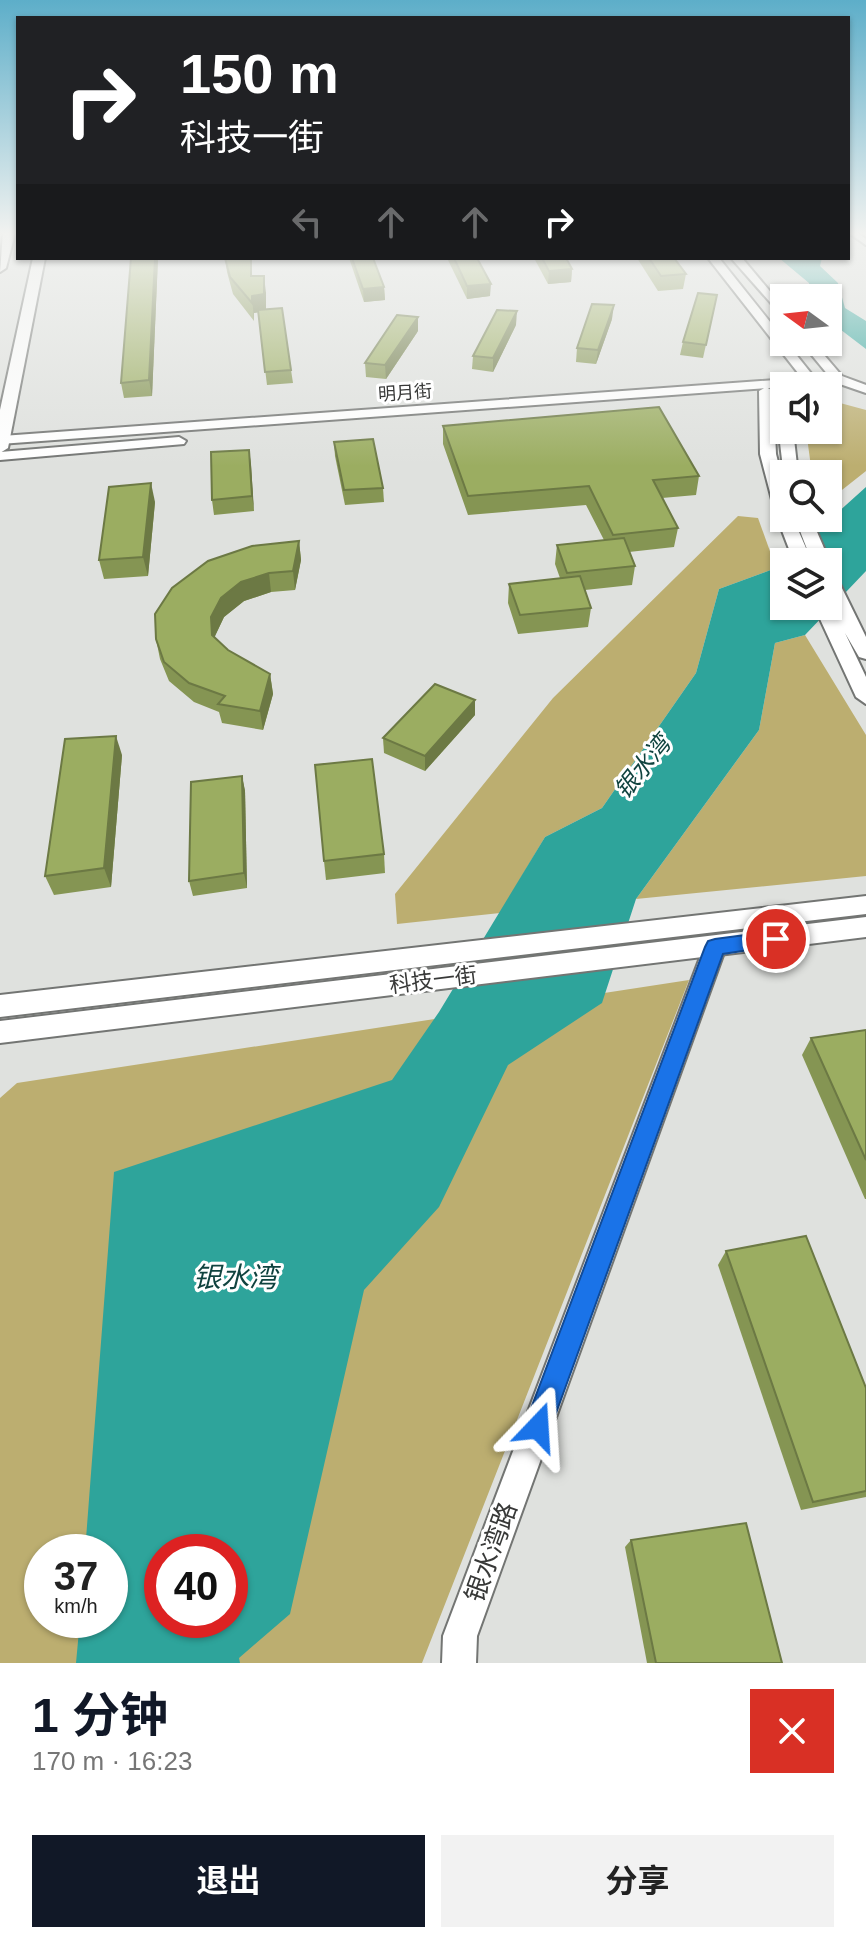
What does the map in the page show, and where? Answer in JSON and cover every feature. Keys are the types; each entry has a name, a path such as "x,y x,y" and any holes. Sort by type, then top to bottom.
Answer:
{"main road":[{"path":"0,446 28,311"},
{"path":"837,620 866,653"},
{"path":"837,620 866,697"},
{"name":"科技一街","path":"709,940 866,905"},
{"name":"科技一街","path":"0,1006 379,974 866,927"},
{"name":"科技一街","path":"0,1032 379,974"}],"street":[{"path":"760,311 815,372"},
{"path":"842,385 866,389"},
{"name":"明月街","path":"0,446 770,387"},
{"name":"明月街","path":"0,446 770,390"},
{"path":"842,390 866,400"},
{"name":"银水湾路","path":"459,1663 460,1636 709,940"}],"shaded area":[{"path":"842,404 866,410 866,471 842,490 842,460 810,460 808,444 842,444"},
{"path":"738,516 758,518 770,551 770,570 719,589 696,673 602,808 545,837 500,913 397,924 395,894 553,698"},
{"path":"805,635 866,735 866,876 636,899 759,730 775,643"},
{"path":"689,980 422,1663 0,1663 0,1098 17,1083"}],"water":[{"path":"842,311 849,311 866,321 866,349 842,331"},
{"name":"银水湾","path":"866,487 866,571 842,596 842,548 798,548 816,532 842,532 842,509"},
{"name":"银水湾","path":"770,570 770,620 819,620 805,635 775,643 759,730 636,899 602,1003 508,1065 439,1207 364,1290 290,1614 239,1658 240,1663 76,1663 78,1638 128,1638 128,1534 86,1534 114,1172 392,1080 439,1012 545,837 602,808 696,673 719,589"}],"building":[{"path":"127,311 152,311 149,380 121,383"},
{"path":"258,311 282,311 291,370 265,372"},
{"path":"497,311 517,311 493,358 473,356"},
{"path":"590,311 612,311 598,350 577,348"},
{"path":"693,311 714,311 706,345 683,342"},
{"path":"397,315 418,317 385,365 365,363"},
{"path":"659,407 699,476 653,480 678,528 613,535 589,486 468,496 443,426"},
{"path":"373,439 383,488 344,490 334,442"},
{"path":"249,450 252,496 212,500 211,452"},
{"path":"151,483 143,557 99,560 109,487"},
{"path":"624,538 635,566 567,573 557,545"},
{"path":"299,541 293,571 269,573 241,582 221,598 211,617 212,635 228,650 270,674 260,711 218,704 225,696 189,683 164,662 156,639 155,614 172,588 208,561 252,546"},
{"path":"580,576 591,608 520,615 509,584"},
{"path":"435,684 475,700 425,756 383,738"},
{"path":"116,736 104,868 45,876 65,739"},
{"path":"372,759 384,854 324,861 315,765"},
{"path":"242,776 244,873 189,881 191,782"},
{"path":"866,1030 866,1160 811,1038"},
{"path":"806,1236 866,1388 866,1491 813,1502 726,1251"},
{"path":"746,1523 782,1663 656,1663 631,1540"}],"route":[{"path":"538,1427 715,947 776,939"}]}
